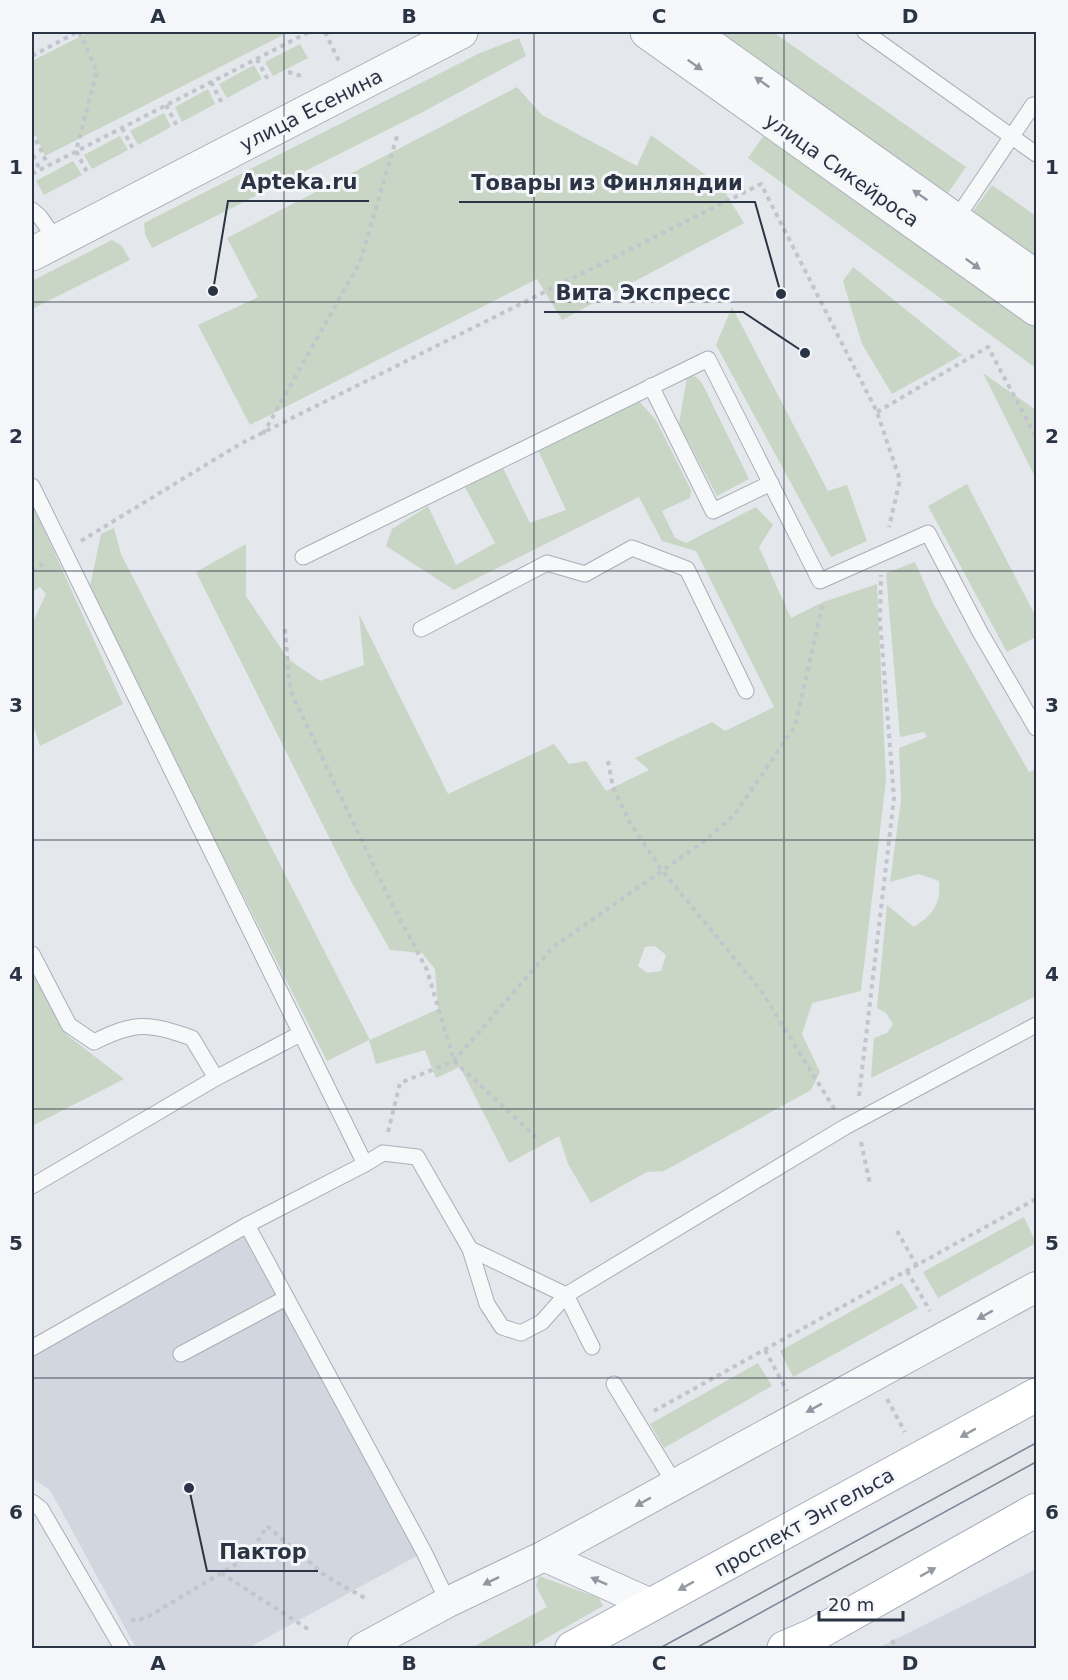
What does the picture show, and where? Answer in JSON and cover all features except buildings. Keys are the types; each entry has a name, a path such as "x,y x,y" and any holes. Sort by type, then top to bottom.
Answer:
{"main road":[{"name":"проспект Энгельса","path":"572,1648 1036,1395"},
{"path":"783,1648 824,1630 1036,1510"}],"street":[{"name":"улица Есенина","path":"44,247 461,32"},
{"name":"улица Сикейроса","path":"647,32 948,230 1036,278"},
{"name":"улица Сикейроса","path":"691,32 948,230 1036,309"},
{"path":"363,1648 448,1602 544,1556 1036,1287"},
{"path":"544,1556 652,1605"}],"lane":[{"path":"865,32 1036,154"},
{"path":"948,230 1033,105"},
{"path":"32,210 40,217 44,247"},
{"path":"303,557 708,358 820,581 928,533 980,632 1036,728"},
{"path":"651,386 713,511 771,483"},
{"path":"32,490 365,1164"},
{"path":"421,629 547,563 585,574 632,548 687,568 746,691"},
{"path":"32,954 69,1025 94,1042 124,1028 155,1026 192,1038 216,1078"},
{"path":"32,1348 247,1225 383,1153 417,1157 470,1249 487,1304 502,1327 521,1333 542,1322 566,1295 851,1124 1036,1025"},
{"path":"32,1186 216,1078 300,1034"},
{"path":"247,1225 424,1552 448,1602"},
{"path":"470,1249 566,1295 592,1347"},
{"path":"181,1354 286,1298"},
{"path":"614,1384 675,1484"},
{"path":"32,1502 41,1509 122,1648"}],"path":[{"path":"32,174 309,32"},
{"path":"325,32 340,63"},
{"path":"32,56 79,33 97,71 76,151 88,174"},
{"path":"257,58 269,82"},
{"path":"288,72 309,78"},
{"path":"211,82 223,105"},
{"path":"166,105 178,128"},
{"path":"122,128 134,151"},
{"path":"32,132 48,165"},
{"path":"262,435 360,262 398,133"},
{"path":"33,155 40,170"},
{"path":"64,551 240,444 761,184 877,412 900,480 883,553 880,620 894,798 851,1124"},
{"path":"877,412 988,347 1036,437"},
{"path":"383,1153 400,1083 454,1061 552,948 661,869 703,842 735,814 795,726 823,602 820,581"},
{"path":"285,629 290,690 427,970 454,1061 537,1138"},
{"path":"608,761 613,788 621,806 661,869 762,992 851,1124 870,1184"},
{"path":"638,1420 1035,1200 1036,1206"},
{"path":"897,1231 917,1266"},
{"path":"907,1271 930,1311"},
{"path":"765,1350 787,1391"},
{"path":"886,1395 907,1435"},
{"path":"127,1617 136,1620 151,1615 248,1557 267,1526 327,1577 367,1599"},
{"path":"221,1574 311,1631"},
{"path":"892,1640 896,1648"}],"shaded area":[{"path":"244,1222 424,1552 248,1648 136,1648 50,1490 32,1478 32,1338"},
{"path":"1036,1569 1036,1648 878,1648"}],"green space":[{"path":"89,32 289,32 45,156 32,127 32,61"},
{"path":"719,32 773,32 966,167 948,193"},
{"path":"519,38 526,56 421,113 152,248 145,234 144,223 480,53"},
{"path":"300,44 308,58 273,76 265,62"},
{"path":"254,65 262,79 227,98 219,84"},
{"path":"517,87 542,115 637,166 651,135 721,186 744,223 562,320 537,279 250,425 198,325 258,297 227,238"},
{"path":"208,89 215,104 182,122 175,107"},
{"path":"164,113 171,127 138,145 130,131"},
{"path":"764,135 1036,328 1036,368 748,158"},
{"path":"120,136 128,150 92,169 84,155"},
{"path":"73,161 82,175 44,195 36,181"},
{"path":"992,185 1036,216 1036,256 973,211"},
{"path":"112,240 122,246 130,260 32,309 32,281"},
{"path":"853,267 962,355 892,394 862,344 843,281"},
{"path":"732,307 828,491 847,485 867,541 831,557 716,345"},
{"path":"983,373 1036,410 1036,479"},
{"path":"695,376 702,383 749,479 717,496 679,424 687,377"},
{"path":"638,400 656,420 691,490 690,498 662,511 675,538 686,543 756,507 773,525 759,547 791,618 823,602 877,584 886,780 861,991 812,1003 802,1034 820,1072 811,1090 664,1171 647,1172 591,1203 568,1164 559,1136 509,1163 460,1067 436,1078 425,1050 376,1064 369,1040 327,1061 89,591 101,534 114,528 121,554 370,1040 438,1009 435,969 422,953 390,950 351,881 196,572 246,544 246,596 288,659 320,681 364,665 359,614 448,794 554,744 569,764 586,761 606,791 649,770 635,758 712,722 725,731 774,707 696,551 662,541 639,497 454,590 386,546 392,529 428,506 456,565 495,543 465,487 503,468 530,523 566,510 538,450","holes":["655,946 666,955 661,971 647,973 638,966 645,947"]},
{"path":"967,484 1036,617 1036,637 1007,652 928,506"},
{"path":"32,503 123,704 40,746 32,721 32,624 46,594 40,587 32,592"},
{"path":"915,562 934,605 1029,772 1036,769 1036,996 871,1078 874,1038 887,1033 893,1024 886,1013 877,1008 887,905 914,927 931,913 939,896 939,881 919,874 890,882 901,800 899,748 927,737 924,732 900,737 886,573"},
{"path":"32,967 67,1035 124,1079 32,1126"},
{"path":"1024,1217 1036,1243 938,1298 923,1272"},
{"path":"902,1283 918,1308 793,1377 780,1351"},
{"path":"758,1363 772,1386 664,1448 650,1424"},
{"path":"539,1576 599,1598 603,1606 529,1648 471,1648 547,1607 536,1586"}],"tram line":[{"path":"660,1648 1036,1443"},
{"path":"696,1648 1036,1462"}],"place":[{"name":"Apteka.ru","path":"213,291"},
{"name":"Товары из Финляндии","path":"781,294"},
{"name":"Вита Экспресс","path":"805,353"},
{"name":"Пактор","path":"189,1488"}]}
